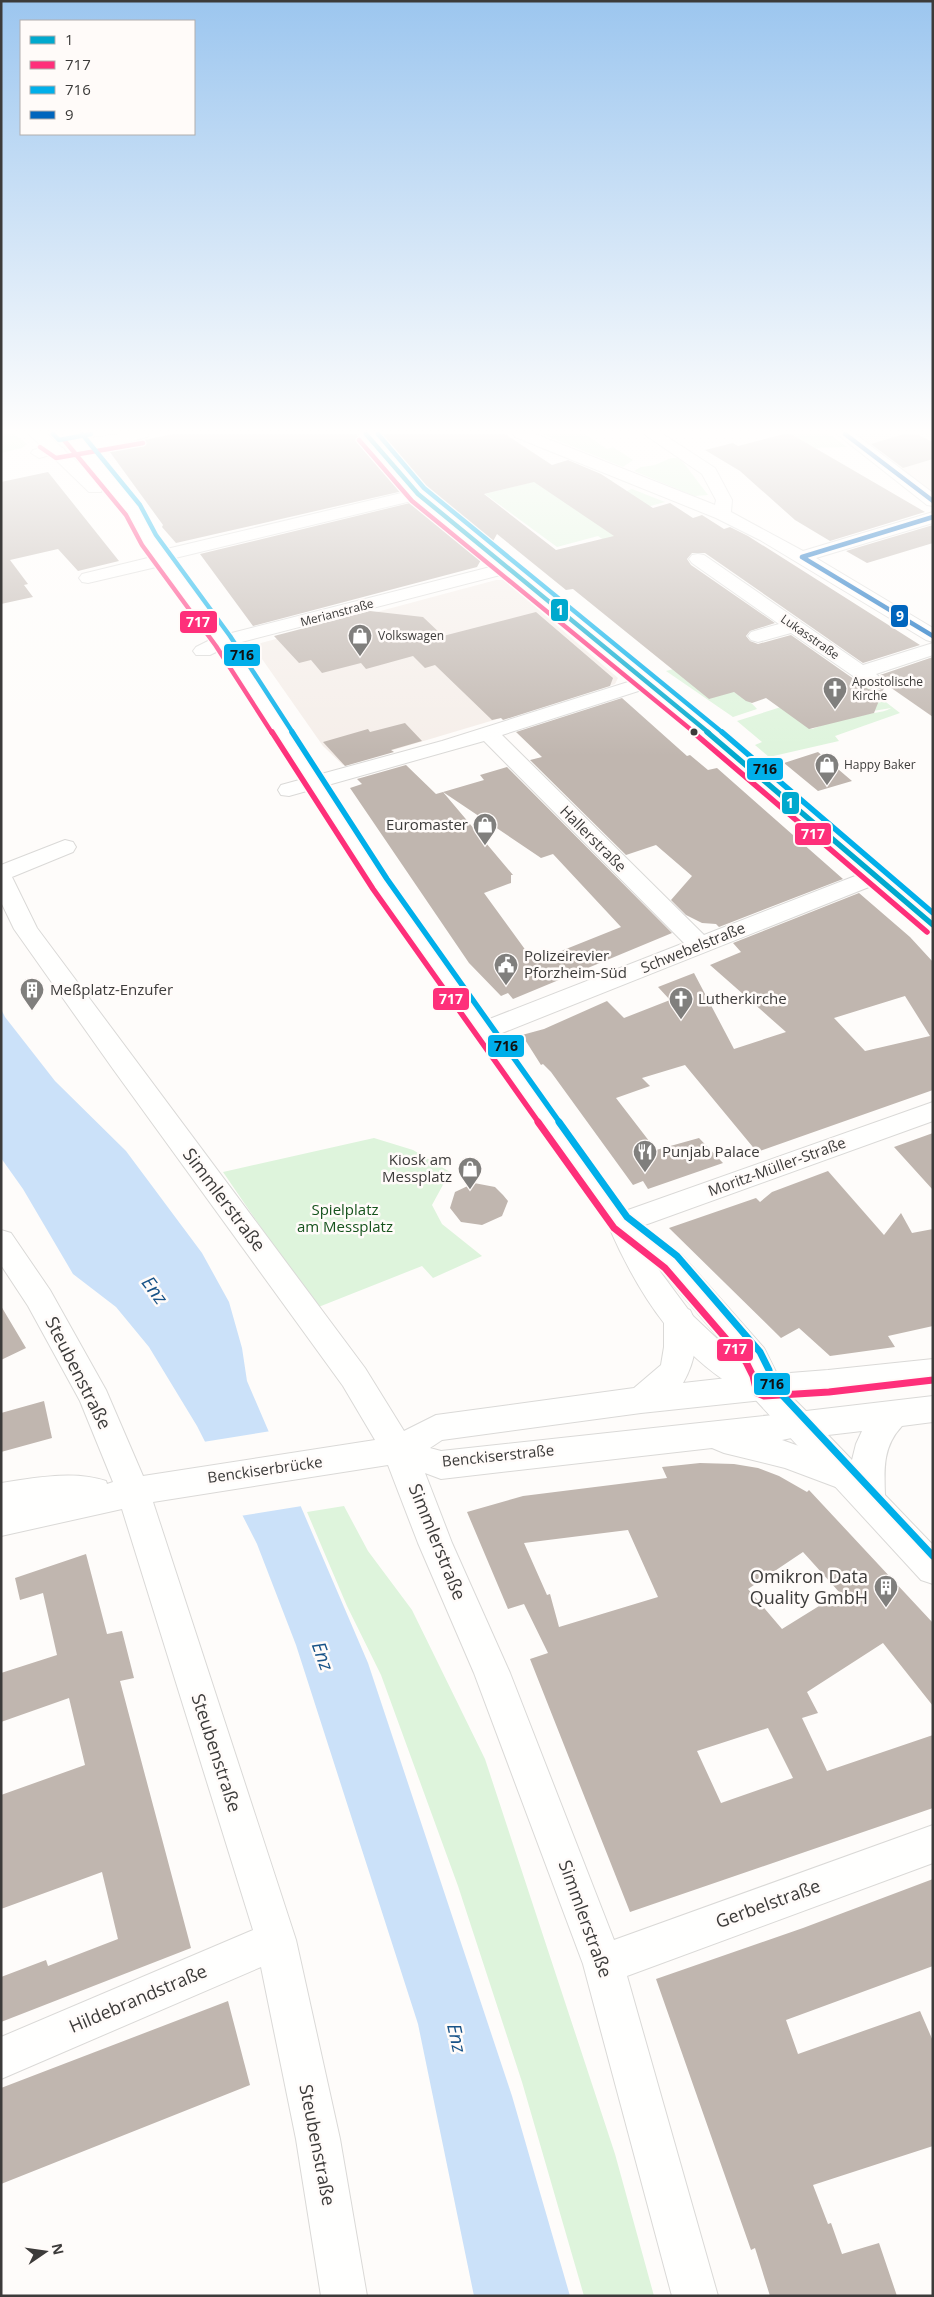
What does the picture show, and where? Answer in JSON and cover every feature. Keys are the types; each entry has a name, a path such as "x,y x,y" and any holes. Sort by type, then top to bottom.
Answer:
{"street":[{"path":"149,541 162,558 213,646 315,782 380,884 483,1032 621,1223 646,1274 679,1318 724,1365 744,1380 763,1387 933,1569"},
{"path":"88,578 119,575 162,558 229,541"},
{"path":"477,541 647,682 933,925"},
{"path":"783,541 802,557 925,623 933,636"},
{"path":"802,557 854,541"},
{"name":"Lukasstraße","path":"698,559 869,678 933,650"},
{"name":"Merianstraße","path":"213,646 265,638 430,594 510,567"},
{"path":"758,636 795,626"},
{"path":"289,790 488,733 647,682"},
{"name":"Hallerstraße","path":"488,733 700,945"},
{"path":"1,873 64,847"},
{"name":"Schwebelstraße","path":"483,1032 876,876"},
{"name":"Simmlerstraße","path":"1,878 26,929 122,1063 354,1377 398,1450 417,1492 435,1543 492,1673 603,1964 695,2296"},
{"name":"Moritz-Müller-Straße","path":"621,1223 933,1111"},
{"path":"621,1223 671,1262 747,1350 761,1373 763,1387"},
{"name":"Steubenstraße","path":"1,1241 39,1298 96,1399 150,1488 276,1940 318,2140 344,2296"},
{"path":"641,1400 660,1387 678,1367 680,1349 679,1318"},
{"path":"398,1450 436,1428 641,1400 763,1387 828,1383 933,1371"},
{"name":"Benckiserstraße","path":"398,1450 441,1465 933,1409"},
{"path":"859,1490 873,1439 879,1427 893,1414"},
{"path":"698,1435 788,1455 859,1490"},
{"name":"Benckiserbrücke","path":"150,1488 398,1450"},
{"path":"1,1497 43,1491 150,1488"},
{"path":"1,1522 44,1514 150,1488"},
{"name":"Gerbelstraße","path":"603,1964 933,1844"},
{"name":"Hildebrandstraße","path":"1,2058 276,1940"}],"shaded area":[{"path":"496,580 504,580 618,678 615,684 343,765 323,746 255,649 261,643"}],"green space":[{"path":"549,541 579,541 557,547"},
{"path":"605,541 616,541 616,549"},
{"path":"758,646 733,691 757,709 733,717 666,671"},
{"path":"860,682 900,713 835,736 839,741 769,757 755,745 762,742 737,721","holes":["845,690 852,690 870,704 866,706 873,711 891,708 860,716 856,713 812,729 789,713 835,698 832,695"]},
{"name":"Spielplatz am Messplatz","path":"374,1138 413,1150 450,1172 432,1205 442,1224 482,1256 433,1278 422,1266 316,1308 223,1172"},
{"path":"344,1506 368,1551 412,1610 485,1759 615,2154 654,2296 584,2296 522,2082 458,1886 381,1675 347,1606 307,1512"}],"water":[{"name":"Enz","path":"1,1009 5,1017 55,1081 126,1151 202,1253 229,1302 242,1348 247,1381 368,1663 512,2096 570,2296 474,2296 418,2024 296,1645 257,1544 197,1426 149,1347 116,1307 73,1274 23,1189 1,1158"}],"pier":[{"path":"271,1431 302,1506 240,1516 203,1442"}],"building":[{"path":"1,541 103,541 119,561 78,571 58,549 10,560 28,584 24,585 33,597 1,604"},
{"path":"253,541 462,541 482,558 477,567 253,626 200,554"},
{"path":"506,541 545,541 556,550 592,541 756,541 920,645 863,663 705,553 692,553 687,559 691,565 775,623 750,631 746,636 750,641 758,644 791,635 868,689 877,691 884,688 874,713 809,729 766,698 752,703 734,692 709,699 573,589 566,590"},
{"path":"879,541 933,541 933,543 867,563 846,551"},
{"path":"370,611 423,617 443,636 536,612 613,678 610,686 503,720 501,718 492,720 435,665 425,668 413,656 366,669 361,663 322,673 311,660 299,663 274,636"},
{"path":"933,657 933,717 887,685 887,682 880,675"},
{"path":"622,698 687,756 690,755 708,770 717,768 843,879 719,927 716,924 702,923 686,915 671,900 692,876 656,845 626,855 530,760 542,757 516,732"},
{"path":"405,723 422,741 391,750 394,752 345,766 323,742 368,729 370,732"},
{"path":"818,752 852,781 818,791 784,763"},
{"path":"406,765 436,794 484,780 480,775 507,767 672,933 513,999 508,993 501,996 469,963 350,788 362,784 357,779","holes":["443,792 541,858 553,854 621,927 546,957 544,954 532,959 484,893 511,883 511,875 513,875"]},
{"path":"859,893 910,937 933,962 933,1090 757,1152 685,1065 642,1078 650,1086 616,1098 656,1150 699,1138 723,1163 648,1189 643,1181 633,1185 551,1072 543,1064 541,1065 522,1035 544,1029 607,1001 624,1018 670,1000 658,987 694,973 734,1049 786,1032 710,965 741,952 733,943","holes":["905,996 930,1036 865,1051 834,1018"]},
{"path":"933,1133 933,1190 894,1147"},
{"path":"828,1171 884,1235 901,1213 912,1233 933,1229 933,1326 888,1336 895,1347 830,1356 799,1328 781,1338 669,1228 756,1198 760,1202 772,1192"},
{"path":"474,1183 495,1187 503,1195 508,1201 502,1216 482,1225 461,1222 450,1208 455,1192"},
{"path":"1,1306 26,1348 1,1360"},
{"path":"44,1401 52,1438 1,1452 1,1413"},
{"path":"700,1463 734,1464 758,1468 779,1476 807,1492 809,1490 933,1623 933,1706 883,1643 807,1692 818,1713 802,1718 827,1771 933,1735 933,1808 630,1912 530,1659 548,1653 524,1604 508,1609 467,1512 523,1496 667,1478 662,1467","holes":["628,1530 658,1597 559,1627 550,1594 547,1595 524,1543","803,1552 840,1593 782,1629 748,1589","768,1728 793,1778 721,1803 697,1751"]},
{"path":"86,1554 107,1634 122,1631 134,1678 120,1681 191,1948 1,2022 1,1977 46,1960 48,1966 118,1939 102,1872 1,1909 1,1795 85,1765 69,1698 1,1722 1,1673 57,1655 43,1593 20,1600 15,1578"},
{"path":"933,1879 933,1966 786,2020 798,2054 920,2011 933,2041 933,2146 813,2185 828,2224 831,2223 842,2254 879,2243 897,2296 770,2296 755,2248 751,2250 656,1979 803,1928"},
{"path":"228,2001 250,2085 1,2184 1,2088"}],"transit line":[{"name":"717","path":"140,541 216,646 373,889 614,1228 665,1268 746,1362 753,1376 757,1393 764,1396 829,1392 933,1380"},
{"name":"716","path":"161,541 230,636 387,879 627,1217 677,1256 760,1352 769,1370 771,1383 933,1556"},
{"name":"717","path":"461,541 684,724 927,932"},
{"name":"1","path":"476,541 690,717 933,925"},
{"name":"716","path":"489,541 696,710 933,913"},
{"name":"9","path":"802,557 854,541"},
{"name":"9","path":"802,557 933,636"}],"place":[{"name":"Volkswagen","path":"360,657"},
{"name":"Apostolische Kirche","path":"835,710"},
{"name":"Happy Baker","path":"827,786"},
{"name":"Euromaster","path":"485,846"},
{"name":"Polizeirevier Pforzheim-Süd","path":"506,986"},
{"name":"Meßplatz-Enzufer","path":"32,1011"},
{"name":"Lutherkirche","path":"681,1020"},
{"name":"Punjab Palace","path":"645,1173"},
{"name":"Kiosk am Messplatz","path":"470,1190"},
{"name":"Omikron Data Quality GmbH","path":"886,1608"}]}
